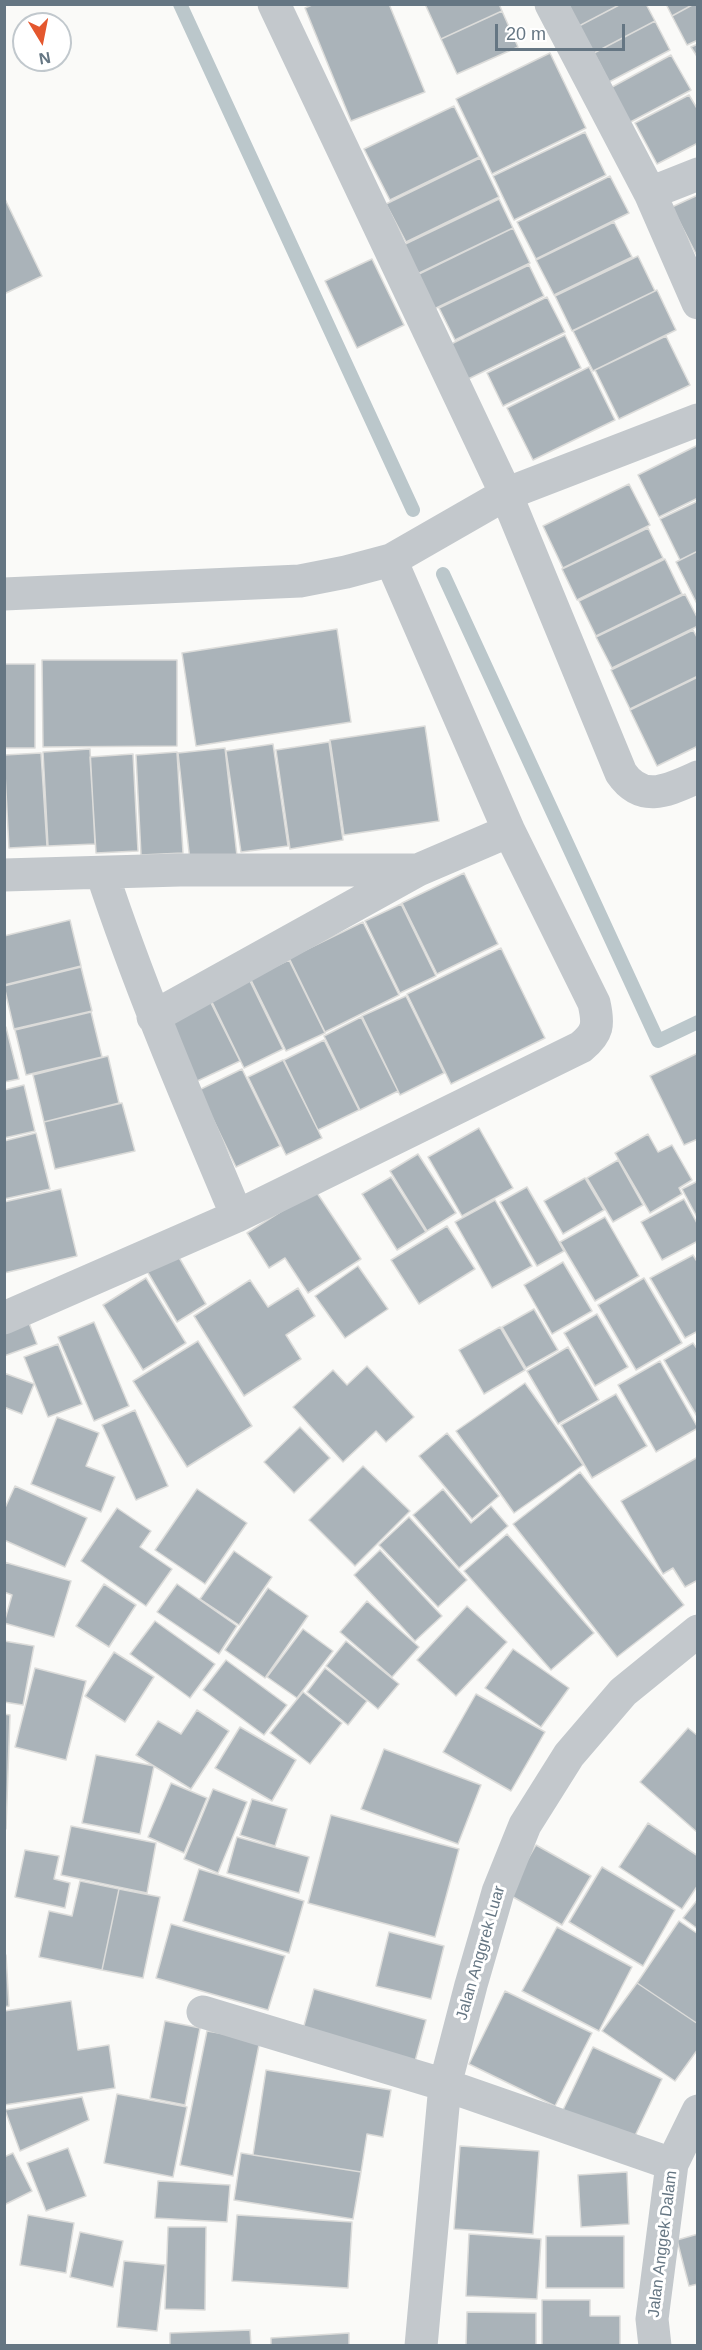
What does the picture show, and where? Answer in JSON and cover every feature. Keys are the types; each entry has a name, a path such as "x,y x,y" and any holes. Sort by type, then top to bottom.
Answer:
{"street":[{"path":"274,4 506,494 621,773 634,786 653,792 663,792 698,777"},
{"path":"551,4 650,193 698,303"},
{"path":"650,193 698,174"},
{"path":"4,594 300,581 346,572 391,560 506,494 698,420"},
{"path":"4,1318 237,1216 581,1047 593,1037 598,1025 594,1003 509,831 391,560"},
{"path":"153,1017 417,870 509,831"},
{"path":"4,875 180,870 417,870"},
{"path":"102,873 128,952 153,1017 237,1216"},
{"name":"Jalan Anggrek Luar","path":"421,2346 445,2085 498,1892 525,1825 569,1755 623,1692 698,1631"},
{"path":"203,2012 445,2085 672,2164"},
{"name":"Jalan Anggek Dalam","path":"655,2346 652,2319 672,2164 698,2111"}],"building":[{"path":"314,4 389,4 425,92 351,121 305,8"},
{"path":"425,4 499,4 502,11 441,39"},
{"path":"568,4 621,4 579,26"},
{"path":"621,4 646,4 655,21 594,53 579,26"},
{"path":"666,4 694,4 672,16"},
{"path":"698,4 698,40 687,45 672,16"},
{"path":"502,11 518,47 457,74 441,39"},
{"path":"655,21 670,50 609,82 594,53"},
{"path":"698,44 698,58 691,47"},
{"path":"550,53 586,128 492,174 456,99"},
{"path":"671,55 691,90 621,127 603,92"},
{"path":"689,95 698,110 698,143 657,164 635,123"},
{"path":"454,106 479,157 390,200 364,149"},
{"path":"585,132 606,175 514,220 493,176"},
{"path":"480,158 499,197 406,242 386,204"},
{"path":"610,176 629,213 536,259 517,222"},
{"path":"698,195 698,258 672,207"},
{"path":"4,197 42,276 4,294"},
{"path":"499,199 513,228 411,277 397,248"},
{"path":"614,222 632,257 554,295 536,260"},
{"path":"513,228 530,263 432,310 415,276"},
{"path":"638,256 655,291 572,331 555,296"},
{"path":"372,259 404,325 357,348 325,281"},
{"path":"529,265 544,296 455,340 439,308"},
{"path":"657,290 676,330 593,371 573,331"},
{"path":"547,297 565,332 462,382 445,347"},
{"path":"565,335 581,368 503,406 487,373"},
{"path":"666,336 690,385 619,419 595,370"},
{"path":"589,367 615,420 533,460 507,408"},
{"path":"698,445 698,498 659,517 638,475"},
{"path":"629,484 650,525 563,568 543,526"},
{"path":"698,501 698,551 680,560 660,519"},
{"path":"648,528 663,558 577,600 562,569"},
{"path":"698,551 698,606 676,562"},
{"path":"665,559 682,594 596,636 579,601"},
{"path":"685,594 698,619 698,626 612,668 596,637"},
{"path":"337,629 351,722 196,746 182,653"},
{"path":"693,630 698,639 698,676 630,709 611,670"},
{"path":"42,660 177,660 177,746 43,747"},
{"path":"4,664 35,664 35,748 4,748"},
{"path":"698,677 698,746 657,766 630,710"},
{"path":"425,726 439,821 344,835 330,740"},
{"path":"329,742 343,840 290,849 276,750"},
{"path":"273,744 288,846 241,852 226,751"},
{"path":"225,748 237,856 190,861 178,753"},
{"path":"90,749 95,844 48,846 43,752"},
{"path":"177,752 183,853 141,855 136,755"},
{"path":"41,753 47,846 9,848 4,755"},
{"path":"133,754 138,851 96,853 90,757"},
{"path":"464,873 498,944 437,974 402,903"},
{"path":"401,904 436,976 400,993 365,921"},
{"path":"70,920 81,966 4,985 4,936"},
{"path":"363,922 399,995 325,1032 289,958"},
{"path":"501,948 545,1038 451,1084 407,994"},
{"path":"289,960 325,1033 286,1051 250,978"},
{"path":"81,967 92,1011 14,1029 4,986"},
{"path":"249,979 283,1049 244,1068 210,998"},
{"path":"406,996 444,1073 400,1095 362,1016"},
{"path":"209,999 240,1061 193,1083 163,1021"},
{"path":"91,1012 102,1057 26,1075 15,1030"},
{"path":"361,1017 398,1091 360,1110 324,1036"},
{"path":"6,1027 19,1079 4,1082 4,1028"},
{"path":"324,1040 359,1110 318,1130 284,1060"},
{"path":"698,1053 698,1139 684,1145 650,1076"},
{"path":"108,1056 119,1103 44,1122 33,1075"},
{"path":"283,1060 322,1138 286,1155 248,1077"},
{"path":"242,1069 280,1146 236,1167 199,1090"},
{"path":"24,1085 35,1131 4,1138 4,1090"},
{"path":"122,1103 135,1151 55,1169 44,1122"},
{"path":"479,1128 513,1188 462,1216 428,1157"},
{"path":"36,1133 50,1189 4,1199 4,1141"},
{"path":"648,1134 658,1152 672,1145 692,1180 679,1188 682,1194 650,1213 615,1153"},
{"path":"418,1154 456,1213 427,1231 390,1171"},
{"path":"618,1160 643,1205 613,1222 587,1178"},
{"path":"391,1177 426,1232 397,1250 362,1194"},
{"path":"585,1178 604,1210 563,1234 544,1201"},
{"path":"698,1181 698,1219 682,1189"},
{"path":"527,1187 564,1251 537,1266 500,1202"},
{"path":"61,1189 77,1256 4,1273 4,1202"},
{"path":"315,1190 361,1259 308,1293 285,1258 269,1268 247,1233"},
{"path":"684,1199 698,1225 698,1241 662,1260 641,1222"},
{"path":"495,1200 532,1266 492,1288 455,1222"},
{"path":"605,1217 639,1276 595,1301 560,1242"},
{"path":"447,1226 475,1269 419,1304 391,1260"},
{"path":"177,1254 206,1304 177,1322 147,1271"},
{"path":"693,1255 698,1263 698,1331 685,1338 650,1278"},
{"path":"563,1262 592,1311 552,1334 524,1285"},
{"path":"358,1266 388,1309 345,1338 315,1296"},
{"path":"146,1278 186,1343 143,1370 103,1305"},
{"path":"644,1278 682,1343 636,1370 598,1305"},
{"path":"250,1280 268,1307 298,1288 315,1316 286,1335 301,1359 244,1396 194,1316"},
{"path":"534,1309 558,1350 526,1368 502,1327"},
{"path":"597,1314 628,1367 595,1386 564,1333"},
{"path":"94,1322 129,1406 94,1421 58,1337"},
{"path":"29,1323 37,1344 4,1356 4,1332"},
{"path":"500,1327 525,1370 484,1394 459,1350"},
{"path":"198,1341 252,1426 187,1467 133,1381"},
{"path":"693,1343 698,1350 698,1418 664,1360"},
{"path":"58,1344 82,1404 48,1417 24,1357"},
{"path":"568,1347 599,1400 558,1424 527,1371"},
{"path":"660,1361 698,1428 656,1452 618,1385"},
{"path":"367,1366 414,1417 386,1442 376,1431 343,1462 293,1407 333,1370 347,1385"},
{"path":"4,1373 34,1384 22,1414 4,1407"},
{"path":"525,1383 583,1465 514,1513 456,1431"},
{"path":"616,1394 647,1446 592,1478 561,1425"},
{"path":"135,1410 168,1486 136,1500 102,1425"},
{"path":"57,1417 99,1433 86,1466 115,1477 101,1512 31,1484"},
{"path":"300,1427 330,1458 294,1493 264,1462"},
{"path":"447,1433 499,1496 472,1519 419,1456"},
{"path":"698,1457 698,1580 685,1587 673,1568 663,1574 621,1501"},
{"path":"363,1466 410,1511 355,1566 309,1520"},
{"path":"580,1472 684,1605 617,1657 513,1524"},
{"path":"15,1486 87,1518 65,1567 4,1540 4,1510"},
{"path":"197,1489 247,1523 205,1584 155,1550"},
{"path":"443,1489 471,1523 491,1506 508,1526 459,1568 413,1515"},
{"path":"117,1508 151,1531 140,1547 172,1569 146,1606 81,1561"},
{"path":"409,1517 467,1580 438,1607 379,1545"},
{"path":"507,1534 594,1633 551,1670 464,1571"},
{"path":"380,1550 442,1616 415,1641 354,1575"},
{"path":"234,1551 272,1577 239,1625 200,1599"},
{"path":"4,1562 71,1581 54,1637 4,1623 12,1595 4,1592"},
{"path":"104,1584 136,1605 109,1647 76,1626"},
{"path":"177,1584 237,1626 219,1654 157,1612"},
{"path":"268,1588 308,1616 265,1678 225,1650"},
{"path":"367,1601 419,1647 392,1677 340,1632"},
{"path":"467,1606 507,1642 456,1696 417,1660"},
{"path":"155,1621 215,1664 190,1698 130,1654"},
{"path":"303,1629 333,1651 297,1698 267,1677"},
{"path":"4,1641 34,1646 23,1705 4,1702"},
{"path":"346,1641 399,1684 378,1709 326,1666"},
{"path":"513,1649 569,1688 541,1727 485,1688"},
{"path":"114,1652 154,1677 125,1722 85,1696"},
{"path":"226,1660 287,1705 264,1735 203,1690"},
{"path":"35,1668 86,1681 66,1760 15,1747"},
{"path":"325,1668 367,1701 348,1725 307,1692"},
{"path":"303,1692 342,1723 310,1764 270,1733"},
{"path":"476,1694 545,1732 511,1791 443,1752"},
{"path":"197,1710 229,1731 191,1789 136,1755 158,1721 181,1734"},
{"path":"4,1714 10,1715 6,1829 4,1829"},
{"path":"240,1727 296,1760 272,1801 215,1768"},
{"path":"688,1728 698,1736 698,1833 640,1782"},
{"path":"384,1749 481,1785 458,1844 361,1809"},
{"path":"96,1755 154,1766 140,1834 82,1823"},
{"path":"171,1783 207,1798 184,1853 148,1837"},
{"path":"213,1789 247,1802 218,1873 184,1859"},
{"path":"252,1799 287,1809 275,1846 240,1835"},
{"path":"331,1815 459,1849 435,1937 308,1903"},
{"path":"648,1823 698,1856 698,1885 682,1909 619,1867"},
{"path":"71,1826 156,1843 147,1893 61,1875"},
{"path":"237,1837 309,1857 299,1893 227,1873"},
{"path":"536,1845 591,1876 562,1925 508,1894"},
{"path":"25,1850 59,1856 54,1879 70,1883 65,1908 15,1897"},
{"path":"602,1867 675,1910 643,1966 569,1922"},
{"path":"199,1869 304,1901 289,1953 183,1921"},
{"path":"80,1881 119,1889 102,1970 39,1957 49,1911 72,1916"},
{"path":"119,1889 160,1897 143,1978 102,1970"},
{"path":"698,1899 698,1929 683,1918"},
{"path":"679,1921 698,1934 698,2024 637,1983"},
{"path":"171,1924 285,1956 268,2010 156,1978"},
{"path":"557,1927 632,1967 599,2031 522,1991"},
{"path":"389,1932 444,1946 431,1999 376,1986"},
{"path":"4,1955 6,1955 9,2006 4,2007"},
{"path":"637,1983 698,2024 698,2049 675,2081 602,2031"},
{"path":"314,1989 426,2020 414,2065 302,2033"},
{"path":"505,1991 592,2033 555,2106 469,2064"},
{"path":"71,2001 78,2050 109,2045 115,2088 4,2105 4,2011"},
{"path":"165,2021 200,2028 185,2105 150,2098"},
{"path":"207,2031 260,2040 233,2176 180,2165"},
{"path":"593,2047 662,2079 632,2142 563,2110"},
{"path":"266,2070 391,2090 383,2137 367,2134 361,2172 253,2155"},
{"path":"117,2094 187,2107 173,2177 104,2163"},
{"path":"82,2097 89,2120 20,2151 5,2110"},
{"path":"460,2146 539,2151 533,2234 454,2229"},
{"path":"68,2148 86,2196 46,2211 27,2163"},
{"path":"13,2153 32,2191 4,2205 4,2157"},
{"path":"241,2153 361,2172 353,2219 234,2200"},
{"path":"627,2172 629,2224 581,2227 578,2175"},
{"path":"158,2181 230,2185 227,2222 155,2218"},
{"path":"28,2215 74,2223 66,2273 20,2265"},
{"path":"237,2215 352,2222 348,2288 232,2281"},
{"path":"168,2227 206,2227 205,2310 165,2309"},
{"path":"80,2232 123,2241 113,2287 70,2277"},
{"path":"469,2234 541,2239 537,2299 466,2296"},
{"path":"698,2234 698,2284 689,2286 677,2240"},
{"path":"546,2236 624,2236 624,2288 546,2288"},
{"path":"124,2261 165,2265 157,2331 117,2327"},
{"path":"542,2300 590,2300 590,2316 620,2316 620,2346 542,2346"},
{"path":"467,2312 536,2313 536,2346 466,2346"},
{"path":"250,2330 251,2346 170,2346 170,2333"},
{"path":"349,2333 349,2346 271,2346 271,2338"}],"waterway":[{"path":"180,4 413,510"},
{"path":"443,574 658,1041 698,1022"}]}
